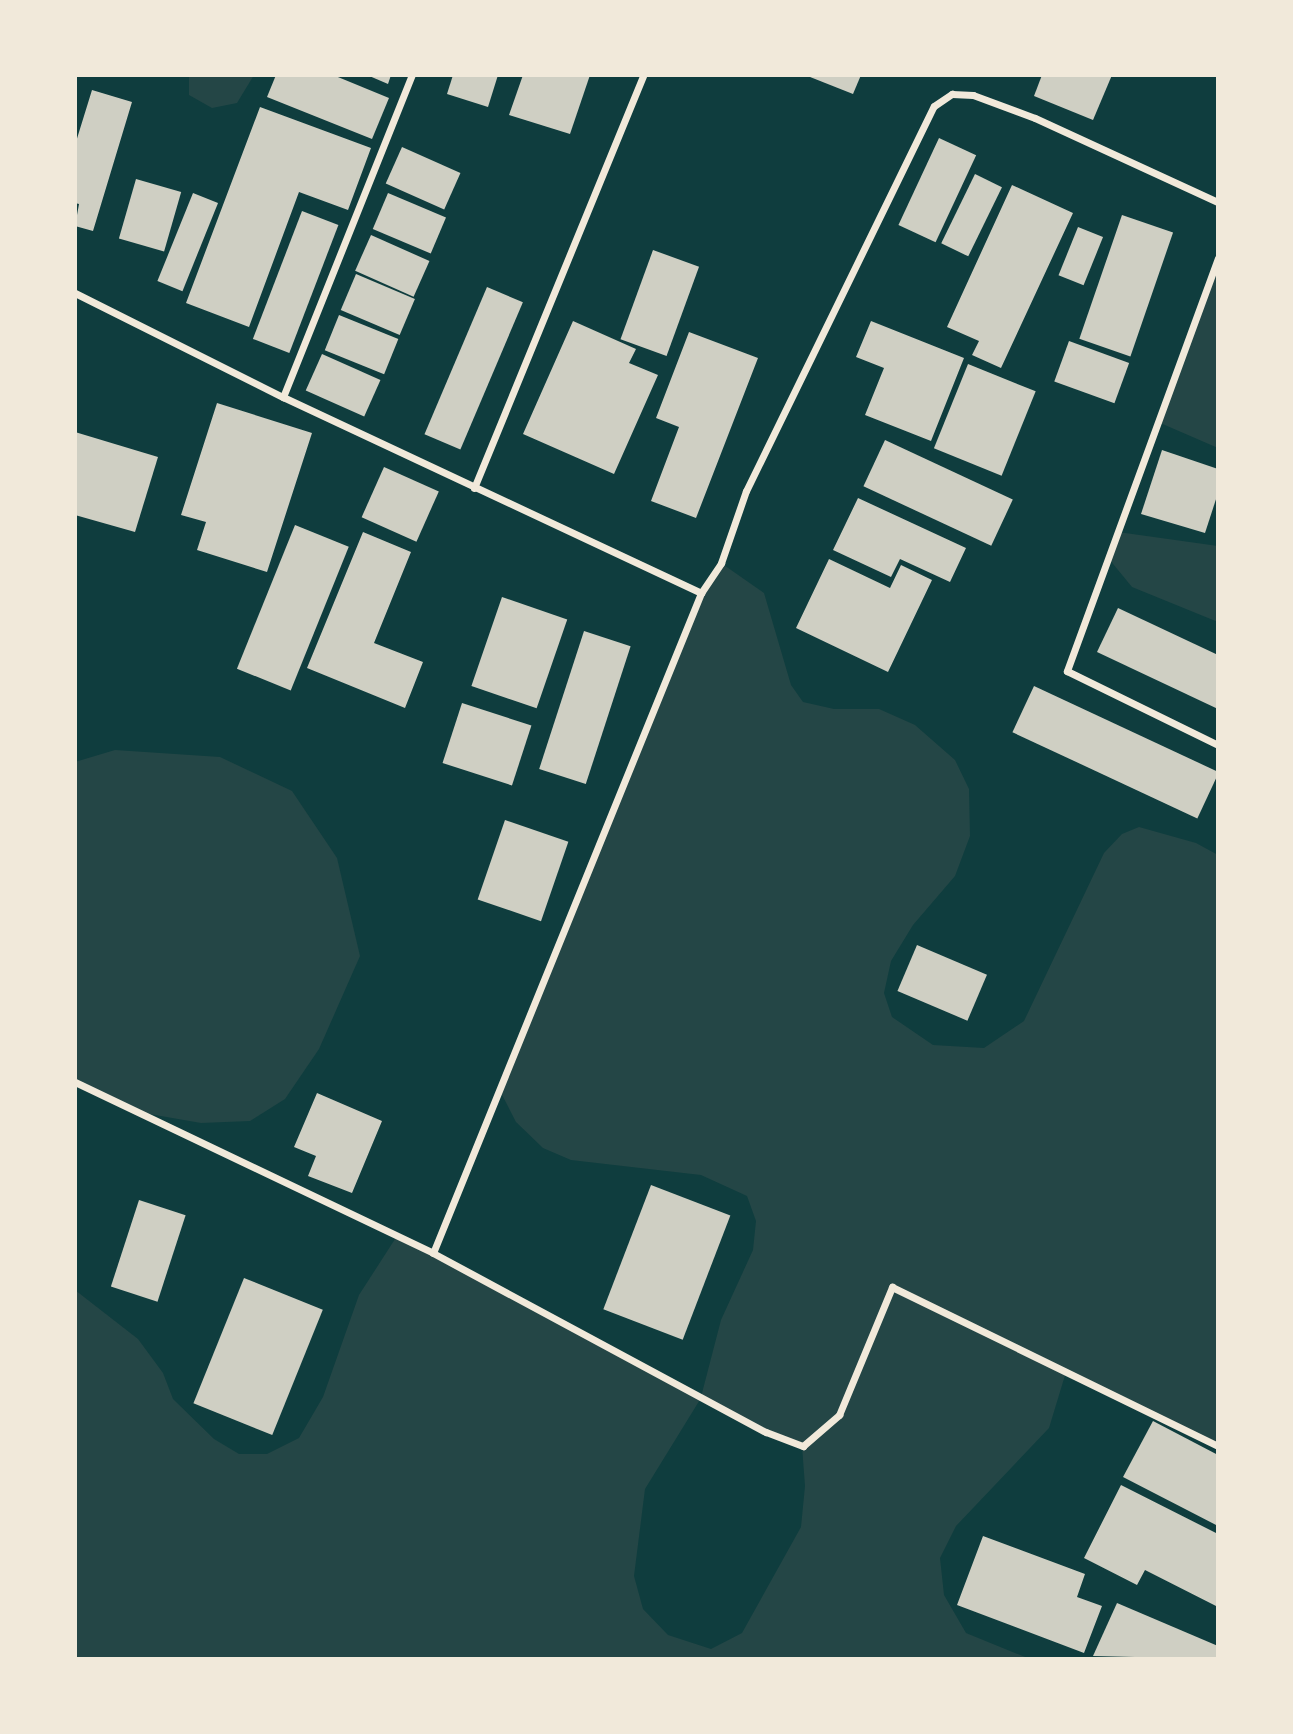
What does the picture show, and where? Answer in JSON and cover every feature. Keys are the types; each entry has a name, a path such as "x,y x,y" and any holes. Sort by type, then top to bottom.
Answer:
{"street":[{"path":"283,397 412,75"},
{"path":"474,488 643,75"},
{"path":"433,1253 701,593 721,563 746,491 934,106 952,94 973,95 1035,118 1218,202"},
{"path":"1218,258 1067,671 1218,745"},
{"path":"75,293 283,397 701,593"},
{"path":"75,1082 433,1253 766,1432 803,1446 839,1415 892,1287 1218,1446"}],"shaded area":[{"path":"189,75 254,75 237,103 212,108 189,95"},
{"path":"1218,258 1218,448 1158,422"},
{"path":"1118,532 1218,546 1218,622 1132,587 1109,559"},
{"path":"721,563 764,593 791,685 803,702 834,709 879,709 915,725 955,760 969,789 970,836 955,876 913,925 891,961 884,993 892,1017 933,1045 984,1048 1024,1021 1104,853 1122,834 1139,827 1196,843 1218,855 1218,1446 1066,1372 1049,1428 956,1526 940,1558 944,1595 966,1633 1030,1659 75,1659 75,1290 138,1339 163,1373 173,1399 214,1439 239,1454 267,1454 299,1438 323,1397 359,1295 397,1236 701,1397 721,1320 753,1250 756,1221 747,1196 701,1175 571,1160 543,1148 516,1122 499,1089 701,593","holes":["701,1398 802,1446 805,1486 801,1527 742,1633 711,1649 668,1635 643,1609 634,1576 645,1489"]},
{"path":"115,750 220,757 292,791 337,858 360,956 319,1049 285,1099 250,1121 201,1123 138,1112 75,1082 75,762"}],"building":[{"path":"276,75 333,75 389,98 372,139 267,97"},
{"path":"367,75 391,75 388,84"},
{"path":"453,75 498,75 488,107 447,94"},
{"path":"523,75 590,75 570,134 509,115"},
{"path":"805,75 861,75 853,94"},
{"path":"1042,75 1112,75 1093,120 1034,96"},
{"path":"92,90 132,102 93,231 75,226 79,204 75,203 75,145"},
{"path":"260,107 371,148 348,210 299,192 249,327 186,303"},
{"path":"939,138 976,155 936,242 898,225"},
{"path":"402,147 460,173 444,210 386,184"},
{"path":"975,174 1002,187 968,256 941,243"},
{"path":"136,179 181,192 164,252 119,239"},
{"path":"1012,185 1073,213 1001,368 972,355 979,341 947,327"},
{"path":"193,193 218,203 182,291 157,281"},
{"path":"388,193 446,218 431,254 373,229"},
{"path":"302,211 338,225 289,353 253,339"},
{"path":"1122,215 1173,233 1130,356 1079,339"},
{"path":"1078,227 1103,237 1084,285 1059,275"},
{"path":"371,235 429,261 414,297 355,271"},
{"path":"653,250 699,267 667,356 621,339"},
{"path":"356,274 415,299 400,335 341,310"},
{"path":"487,287 523,302 460,450 424,434"},
{"path":"339,315 398,339 384,374 325,350"},
{"path":"573,321 636,349 629,363 658,375 614,474 523,434"},
{"path":"871,321 964,358 931,441 865,415 884,368 856,357"},
{"path":"689,332 758,358 696,518 651,501 679,427 656,418"},
{"path":"1069,341 1129,363 1114,403 1054,381"},
{"path":"322,354 380,380 364,417 306,391"},
{"path":"968,364 1036,391 1002,476 934,448"},
{"path":"217,403 312,433 267,572 197,550 206,522 181,515"},
{"path":"75,432 158,457 135,532 75,515"},
{"path":"885,440 1013,500 991,546 863,486"},
{"path":"1162,450 1218,469 1218,493 1205,533 1141,514"},
{"path":"384,467 439,491 416,542 362,517"},
{"path":"858,498 966,548 950,582 900,559 891,577 833,550"},
{"path":"295,525 349,547 291,690 237,669"},
{"path":"363,532 411,552 374,643 423,662 405,708 307,668"},
{"path":"829,559 890,588 901,565 932,580 888,672 796,628"},
{"path":"502,597 567,619 537,708 471,686"},
{"path":"1118,608 1218,655 1218,709 1097,652"},
{"path":"584,631 631,646 586,784 539,769"},
{"path":"1034,686 1218,772 1197,818 1012,732"},
{"path":"462,703 531,726 512,785 443,763"},
{"path":"505,820 568,842 541,921 478,899"},
{"path":"917,945 987,975 967,1021 897,991"},
{"path":"317,1093 382,1121 352,1193 308,1176 316,1156 294,1147"},
{"path":"651,1185 730,1215 683,1340 603,1309"},
{"path":"139,1200 186,1215 157,1302 111,1287"},
{"path":"244,1278 323,1310 272,1435 193,1403"},
{"path":"1153,1421 1218,1455 1218,1526 1123,1477"},
{"path":"1121,1485 1218,1534 1218,1607 1145,1570 1137,1585 1084,1558"},
{"path":"983,1536 1085,1574 1077,1597 1102,1606 1084,1653 957,1605"},
{"path":"1117,1603 1218,1646 1218,1659 1093,1656"}]}
